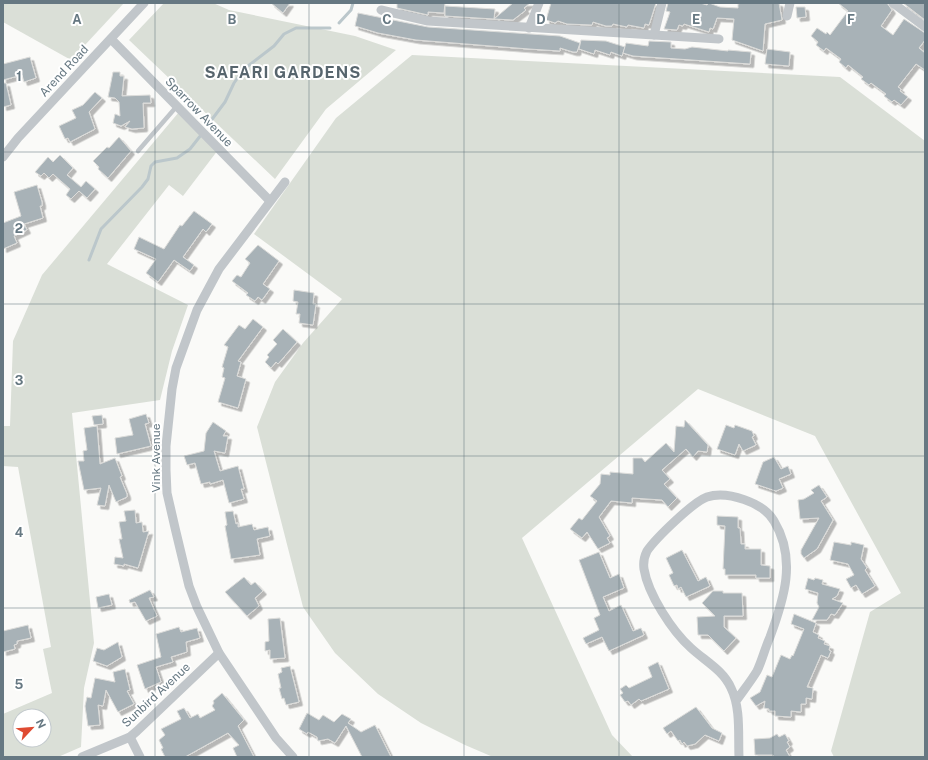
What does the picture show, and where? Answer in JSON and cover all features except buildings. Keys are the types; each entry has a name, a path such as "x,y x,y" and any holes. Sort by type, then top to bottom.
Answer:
{"street":[{"name":"Arend Road","path":"3,157 18,138 144,3"},
{"path":"529,28 540,3"},
{"path":"654,35 662,3"},
{"path":"787,16 790,3"},
{"path":"893,3 925,27"},
{"path":"381,10 428,21 719,40"},
{"name":"Sparrow Avenue","path":"111,39 270,201"},
{"name":"Vink Avenue","path":"285,182 219,269 208,287 190,329 176,368 168,411 166,446 167,493 189,586 219,653 276,738 293,757"},
{"path":"736,701 757,670 782,603 786,586 786,563 778,526 770,513 754,503 720,495 708,497 698,502 670,527 646,553 644,569 648,583 659,606 674,629 691,648 725,678 736,701 739,757"},
{"name":"Sunbird Avenue","path":"82,757 130,737 219,653"},
{"path":"130,737 140,757"}],"lane":[{"path":"138,151 177,106"}],"shaded area":[{"path":"3,3 124,3 71,60 3,22"},
{"path":"164,3 213,3 229,10 355,36 396,50 326,109 275,179 129,40"},
{"path":"412,55 840,77 925,141 925,757 834,757 831,751 870,612 901,593 815,436 698,389 522,538 612,735 633,757 493,757 421,723 378,694 335,653 303,607 257,427 275,382 303,343 342,299 254,234 336,118"},
{"path":"179,112 218,150 183,196 169,185 107,264 188,305 172,351 160,400 72,413 94,643 84,688 81,747 58,757 3,757 3,714 12,710 12,748 52,748 52,708 17,708 52,693 43,649 51,647 18,467 3,466 3,426 10,426 13,341 42,275"}],"waterway":[{"path":"339,23 351,10 353,3"},
{"path":"210,122 225,102 234,83 244,69 274,46 284,34 296,28 330,28"},
{"path":"89,260 101,229 142,187 148,179 151,166 155,162 177,158 190,149 201,135"}],"district":[{"name":"SAFARI GARDENS","path":"283,72"}]}
